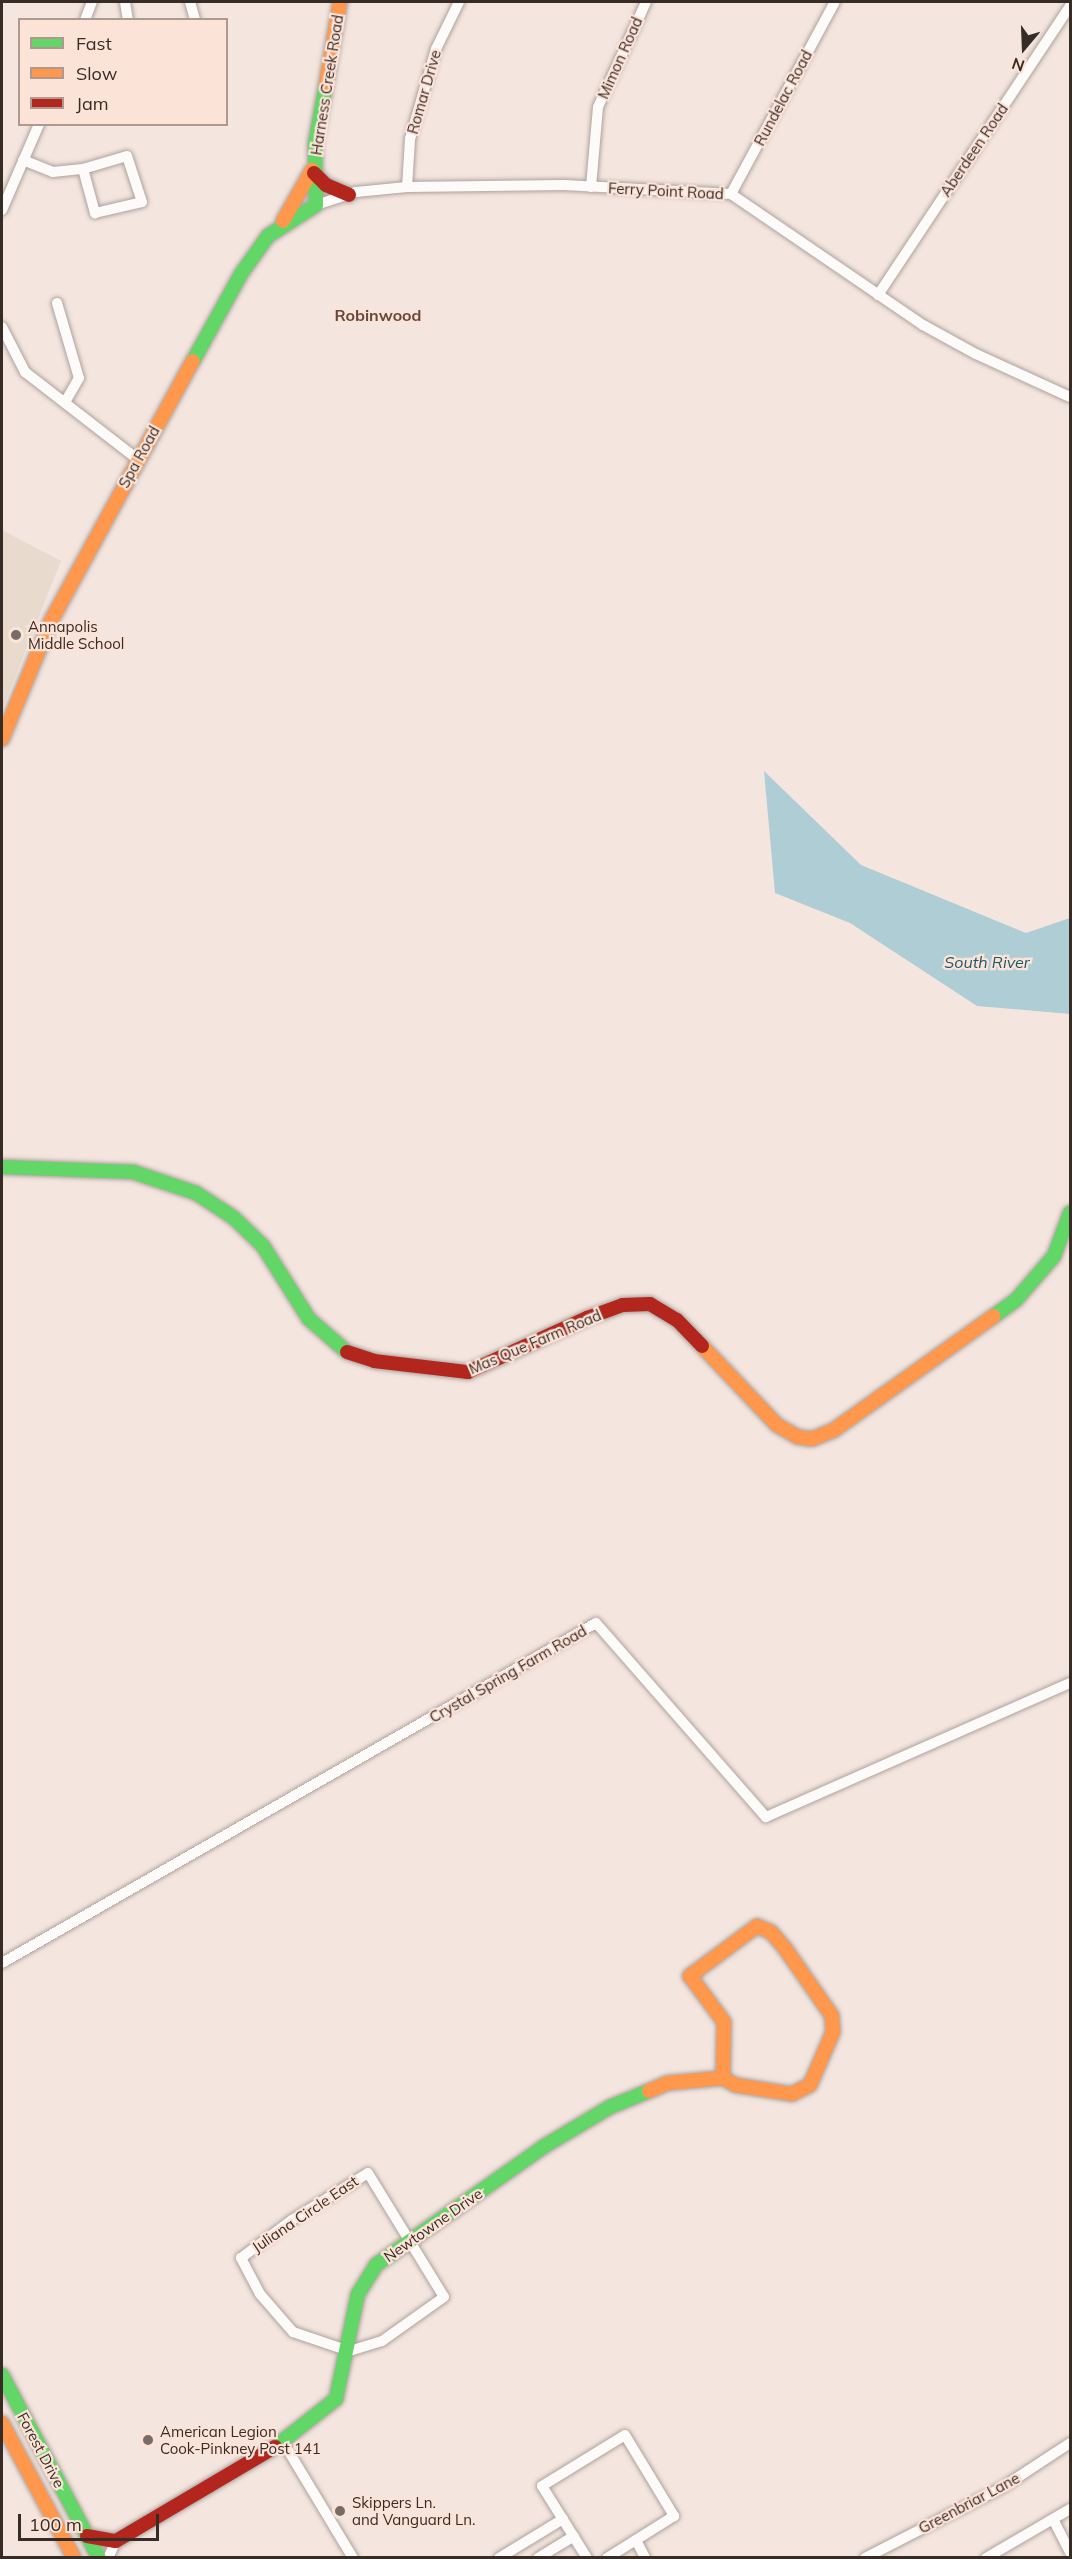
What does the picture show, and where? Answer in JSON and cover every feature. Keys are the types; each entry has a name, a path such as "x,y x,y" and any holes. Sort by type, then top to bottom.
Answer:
{"street":[{"path":"86,18 92,2"},
{"path":"125,2 128,18"},
{"path":"189,2 194,18"},
{"name":"Harness Creek Road","path":"316,205 314,169 340,2"},
{"name":"Romar Drive","path":"407,187 413,128 435,49 459,2"},
{"name":"Mimon Road","path":"591,187 598,107 646,2"},
{"name":"Rundelac Road","path":"730,194 835,2"},
{"name":"Aberdeen Road","path":"878,295 1071,6"},
{"path":"2,210 38,126"},
{"path":"23,160 53,172 83,170 127,156 142,201 95,213 83,170"},
{"path":"279,227 314,169 326,185 349,195"},
{"name":"Ferry Point Road","path":"316,205 349,195 407,187 591,187 730,194 878,295 976,354 1071,397"},
{"name":"Spa Road","path":"2,740 51,621 137,459 241,274 279,227 316,205"},
{"path":"57,303 79,378 65,402"},
{"path":"2,327 25,372 137,459"},
{"name":"Mas Que Farm Road","path":"2,1167 133,1172 196,1192 228,1214 263,1246 309,1319 348,1352 374,1361 468,1372 587,1318 623,1305 650,1304 676,1320 777,1425 798,1437 812,1438 834,1430 1016,1300 1054,1256 1071,1213"},
{"name":"Crystal Spring Farm Road","path":"2,1962 596,1623 766,1817 1071,1683"},
{"name":"Newtowne Drive","path":"116,2541 283,2442 336,2399 349,2351 349,2324 358,2294 376,2265 543,2147 610,2107 668,2084 723,2078 735,2085 792,2094 810,2085 833,2032 832,2016 814,1986 771,1932 758,1926 690,1976 724,2022 723,2078"},
{"name":"Juliana Circle East","path":"349,2351 293,2332 260,2294 241,2258 292,2220 368,2172 409,2242"},
{"path":"349,2351 382,2340 444,2297 409,2242"},
{"name":"Forest Drive","path":"2,2374 6,2390 99,2558"},
{"name":"Forest Drive","path":"2,2423 74,2558"},
{"path":"587,2558 542,2486 625,2435 674,2516 607,2558"},
{"path":"283,2442 353,2558"},
{"name":"Greenbriar Lane","path":"865,2558 1003,2487 1071,2443"},
{"path":"986,2558 1071,2509"},
{"path":"499,2558 563,2519"},
{"path":"1053,2519 1071,2552"},
{"path":"87,2536 116,2541 108,2558"},
{"path":"538,2558 574,2536"},
{"path":"636,2540 645,2558"}],"shaded area":[{"name":"Annapolis Middle School","path":"2,530 61,561 2,709"}],"water":[{"name":"South River","path":"764,771 861,865 1026,933 1070,918 1070,1014 977,1006 850,923 775,893"}],"traffic: fast":[{"path":"193,361 241,274 268,236 316,205 315,144 326,84"},
{"path":"2,1167 133,1172 196,1193 234,1218 263,1246 309,1319 347,1352"},
{"path":"994,1316 1016,1300 1054,1256 1070,1213"},
{"path":"275,2447 336,2399 358,2294 376,2265 543,2147 610,2107 649,2091"},
{"path":"2,2375 99,2558"}],"traffic: slow":[{"path":"326,84 340,2"},
{"path":"283,221 312,170"},
{"path":"2,739 51,621 193,361"},
{"path":"702,1346 777,1425 798,1437 812,1439 834,1430 994,1316"},
{"path":"649,2091 668,2083 723,2078 735,2085 792,2094 810,2085 833,2032 832,2016 784,1947 771,1932 757,1926 690,1976 724,2022 723,2078"},
{"path":"2,2423 74,2558"}],"traffic: jam":[{"path":"314,173 326,185 349,195"},
{"path":"347,1352 374,1361 468,1372 587,1318 623,1305 650,1304 677,1320 702,1346"},
{"path":"87,2536 116,2541 275,2447"}],"place":[{"name":"Annapolis Middle School","path":"16,635"},
{"name":"American Legion Cook-Pinkney Post 141","path":"148,2440"},
{"name":"Skippers Ln. and Vanguard Ln.","path":"340,2511"}],"district":[{"name":"Robinwood","path":"378,315"}]}
